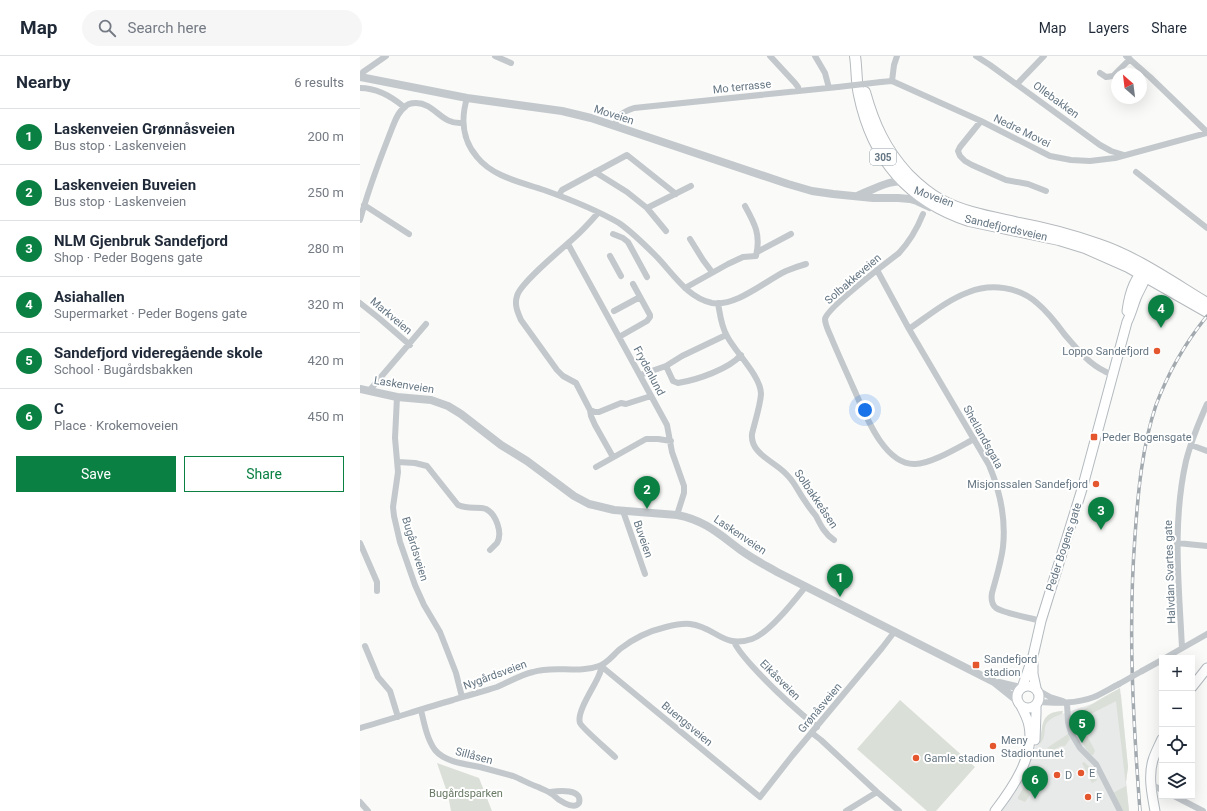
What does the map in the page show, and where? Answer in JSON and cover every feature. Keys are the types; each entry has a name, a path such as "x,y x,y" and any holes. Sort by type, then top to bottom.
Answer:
{"main road":[{"name":"Sandefjordsveien","path":"856,61 856,80 859,97 870,132 882,156 902,181 921,197 957,217 1066,242 1085,248 1144,273 1207,303"},
{"name":"Sandefjordsveien","path":"856,61 871,112 882,139 900,165 919,185 941,200 980,215 1081,238 1118,252 1144,273 1207,312"},
{"name":"Peder Bogens gate","path":"1022,688 1033,656 1041,621 1082,489 1127,322 1144,273"},
{"name":"Peder Bogens gate","path":"1033,656 1033,674 1036,688"},
{"path":"1195,683 1207,668"},
{"path":"995,811 1015,782 1025,759 1030,733 1027,720 1017,698 1022,688 1029,686 1036,688 1039,696 1036,713 1035,741 1029,763 1019,785 1001,811"},
{"path":"1020,704 1025,708 1030,708 1037,704"},
{"path":"1155,811 1152,785 1152,762 1159,747"}],"street":[{"path":"361,77 364,72 386,56"},
{"path":"495,56 511,63"},
{"path":"770,56 795,83 799,92"},
{"path":"815,56 825,73 829,88"},
{"path":"892,81 897,56"},
{"name":"Ollebakken","path":"976,56 1100,145 1126,155"},
{"path":"1017,84 1044,56"},
{"path":"1100,73 1106,77 1113,76 1128,57 1207,133"},
{"name":"Moveien","path":"361,77 467,98 562,111 591,118 812,191 873,198 910,199 948,215 957,217"},
{"name":"Nedre Movei","path":"881,82 892,81 981,121 1050,156 1071,160 1090,161 1115,158 1207,133"},
{"name":"Mo terrasse","path":"614,126 619,117 625,111 634,108 799,92 881,82"},
{"path":"360,88 376,90 404,107"},
{"path":"467,98 462,123 463,130 470,148 476,157 488,168 492,171 583,205 619,223 656,255 685,288 701,299 712,303 728,302 785,272 806,264"},
{"path":"360,220 376,170 396,119 404,107 409,104 416,103 427,105 449,122 456,124 462,123"},
{"path":"981,121 960,147 958,151 960,156 972,165 1006,180 1028,184 1046,191"},
{"path":"559,196 562,190 627,155 676,194"},
{"path":"595,172 627,192 647,208 666,231"},
{"path":"1136,172 1207,228"},
{"name":"Moveien","path":"856,196 902,181 919,185"},
{"path":"647,208 691,186"},
{"path":"364,205 409,234"},
{"path":"685,288 712,272 743,257 756,256 758,246 757,229 745,206"},
{"path":"598,213 568,244 520,289 516,303 517,311 521,320 557,370 563,376 576,383 612,457"},
{"name":"Solbakkeveien","path":"923,214 913,236 907,244 899,253 838,304 827,315 825,319 826,324 830,337 871,428 884,446 897,458 905,463 917,464 932,460 974,439"},
{"path":"613,234 624,238 628,242 647,277"},
{"path":"757,252 791,234"},
{"path":"690,239 712,272"},
{"name":"Frydenlund","path":"568,244 667,425 674,457 684,486 684,493 677,515"},
{"path":"610,256 621,276"},
{"name":"Shetlandsgata","path":"877,270 909,329 989,465 994,478 1000,496 1003,516 1003,548 991,600 996,608 1041,621"},
{"path":"619,336 649,320 650,317 650,314 633,284"},
{"path":"909,329 956,298 970,291 982,288 1002,288 1014,290 1038,303 1087,360 1100,370 1113,375"},
{"path":"614,311 640,297"},
{"name":"Markveien","path":"360,303 410,344"},
{"name":"Solbakkeåsen","path":"718,303 722,325 726,335 741,355 758,384 761,394 752,434 754,445 762,456 774,462 790,477 823,529 828,536 834,540"},
{"name":"Markveien","path":"369,391 426,324"},
{"path":"640,374 666,366 682,356 726,335"},
{"path":"666,366 673,381 678,383 705,376 734,362 741,355"},
{"name":"Laskenveien","path":"360,389 397,397 431,400 448,406 574,496 594,506 623,511 677,515 704,523 753,558 994,682 1020,704"},
{"path":"590,410 599,412 651,396"},
{"name":"Bugårdsveien","path":"397,397 396,438 398,472 393,507 394,516 400,542 415,585 424,605 440,632 456,672 462,697"},
{"name":"Halvdan Svartes gate","path":"1182,648 1177,543 1178,512 1186,459 1207,404"},
{"path":"596,467 646,439 671,441"},
{"path":"1191,445 1207,451"},
{"path":"398,462 415,463 427,466 442,487 458,504 465,508 480,508 491,513 499,528 499,535 497,542 490,550"},
{"name":"Buveien","path":"623,511 645,574"},
{"path":"360,543 377,582 377,591"},
{"path":"1177,543 1207,546"},
{"path":"615,757 584,729 580,723 579,716 581,709 600,674 601,666 624,646 644,634 679,624 699,626 734,642 744,642 753,639 766,631 806,586"},
{"name":"Grønåsveien","path":"760,797 895,632"},
{"path":"1170,655 1207,634"},
{"name":"Eikåsveien","path":"734,642 738,650 767,682 794,708 817,727"},
{"path":"365,646 378,677 390,691 398,716"},
{"path":"1037,704 1084,700 1093,697 1159,662"},
{"name":"Nygårdsveien","path":"360,728 497,687 534,671 591,669 601,666"},
{"name":"Buengsveien","path":"601,666 760,797"},
{"name":"Laskenveien","path":"994,682 1022,688"},
{"path":"1036,688 1050,697 1067,702"},
{"path":"1067,702 1068,722 1071,733 1080,748 1096,764 1120,811"},
{"name":"Sillåsen","path":"420,710 430,741 436,750 445,758 514,777 550,792 568,809 572,810 578,805 579,798 574,793 563,791 550,792"},
{"path":"812,733 899,811"},
{"path":"1152,785 1159,788"},
{"path":"846,811 877,792"},
{"path":"1180,799 1204,811"},
{"path":"360,802 368,811"}],"shaded area":[{"path":"1121,694 1128,767 1126,782 1129,811 1001,811 1019,785 1047,719"}],"green space":[{"path":"1120,688 1128,767 1126,782 1129,811 1123,811 1113,793 1126,786 1116,701 1079,720 1095,751 1093,755 1089,753 1074,731 1071,723 1079,713 1086,708"},
{"name":"Gamle stadion","path":"900,700 975,767 936,811 927,811 857,749"},
{"path":"1063,711 1062,714 1054,717 1046,724 1043,739 1040,744 1042,726 1046,717 1055,712"},
{"path":"1068,734 1070,739 1065,746 1061,746 1053,750 1047,748"},
{"path":"1084,762 1093,770 1097,780 1092,783 1082,763"},
{"name":"Bugårdsparken","path":"437,763 479,778 492,811 451,811 448,795"},
{"path":"1025,785 1030,795 1025,802 1018,799 1018,797"}],"railway":[{"path":"1140,811 1133,708 1132,605 1133,570 1141,470 1151,421 1161,393 1184,348 1207,316"}],"place":[{"name":"Asiahallen","path":"1161,328"},
{"name":"Loppo Sandefjord","path":"1157,351"},
{"name":"Peder Bogensgate","path":"1094,437"},
{"name":"Misjonssalen Sandefjord","path":"1096,484"},
{"name":"Laskenveien Buveien","path":"647,509"},
{"name":"NLM Gjenbruk Sandefjord","path":"1101,530"},
{"name":"Laskenveien Grønnåsveien","path":"840,597"},
{"name":"Sandefjord stadion","path":"976,665"},
{"name":"Sandefjord videregående skole","path":"1082,743"},
{"name":"Meny Stadiontunet","path":"993,746"},
{"name":"Gamle stadion","path":"916,758"},
{"name":"E","path":"1081,773"},
{"name":"D","path":"1057,775"},
{"name":"F","path":"1088,797"},
{"name":"C","path":"1035,799"}]}
